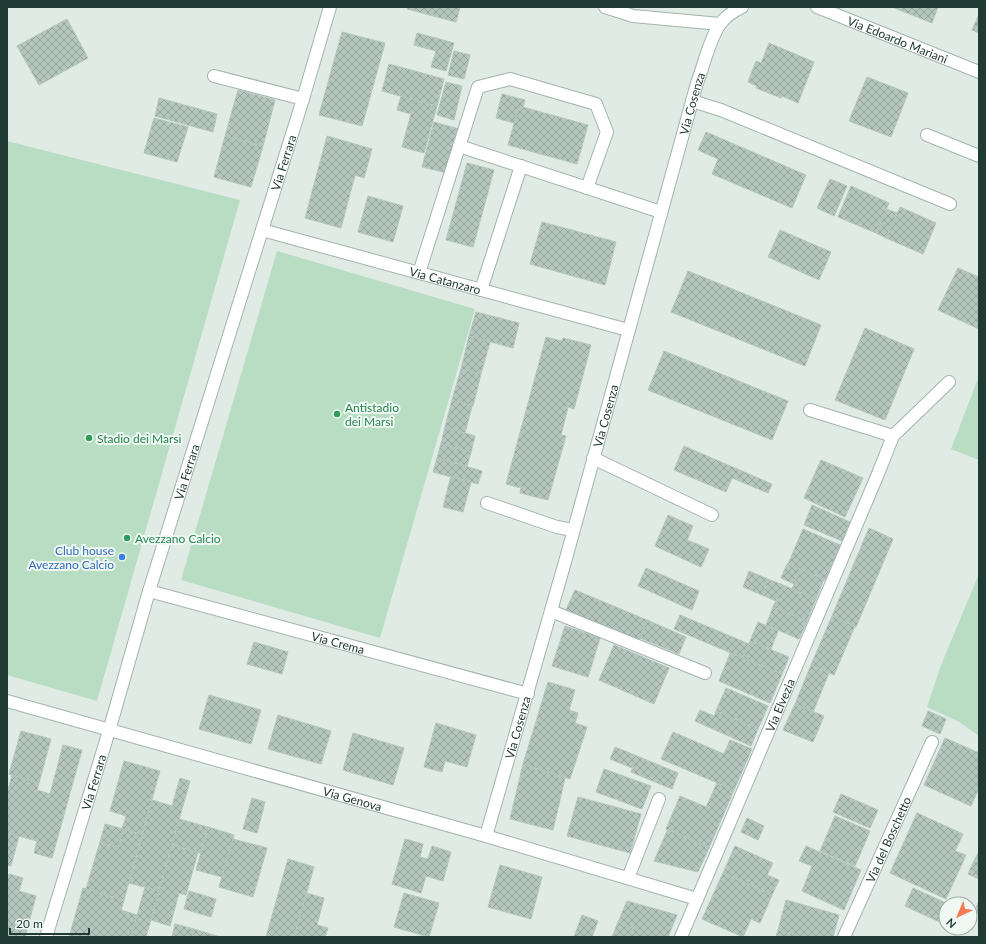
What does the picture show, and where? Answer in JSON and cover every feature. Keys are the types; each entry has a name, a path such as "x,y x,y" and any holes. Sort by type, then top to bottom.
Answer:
{"street":[{"name":"Via Ferrara","path":"46,937 109,731 149,591 303,100 330,7"},
{"path":"605,7 633,16 720,24"},
{"name":"Via Cosenza","path":"486,836 528,694 692,100 720,24 734,11 742,7"},
{"name":"Via Edoardo Mariani","path":"817,7 979,72"},
{"path":"214,76 303,100"},
{"path":"419,273 478,87 510,79 596,104 607,132 587,188"},
{"path":"692,100 721,110 950,204"},
{"path":"927,135 978,153"},
{"path":"460,146 661,212"},
{"path":"481,290 521,166"},
{"name":"Via Catanzaro","path":"262,230 628,330"},
{"path":"810,410 892,436 949,382"},
{"name":"Via Elvezia","path":"681,937 878,474 892,436"},
{"path":"593,458 712,515"},
{"path":"487,503 557,527 573,530"},
{"name":"Via Crema","path":"149,591 528,694"},
{"path":"550,611 705,673"},
{"name":"Via Genova","path":"7,701 109,731 486,836 697,899"},
{"name":"Via del Boschetto","path":"844,937 932,742"},
{"path":"628,878 659,799"}],"green space":[{"name":"Stadio dei Marsi","path":"7,141 240,200 97,701 7,675"},
{"name":"Antistadio dei Marsi","path":"277,251 475,309 380,638 181,580"},
{"path":"979,376 979,460 951,449"},
{"path":"979,574 979,736 959,722 927,707 941,665"}],"building":[{"path":"408,7 460,7 456,22 407,9"},
{"path":"892,7 938,7 932,23"},
{"path":"979,14 979,33 972,30"},
{"path":"67,19 88,58 39,85 17,46"},
{"path":"342,32 385,43 362,126 319,115"},
{"path":"417,33 454,43 446,71 431,67 436,51 414,45"},
{"path":"769,43 814,62 798,103 782,96 781,98 756,88 757,86 748,82 756,61 761,63"},
{"path":"454,51 470,55 464,79 448,75"},
{"path":"389,64 444,79 437,106 382,91"},
{"path":"867,77 908,93 891,137 849,121"},
{"path":"446,82 462,86 454,120 437,115"},
{"path":"238,90 275,100 263,146 225,136"},
{"path":"502,94 525,100 523,107 519,106 514,123 496,118"},
{"path":"401,96 437,106 424,153 402,147 411,114 397,110"},
{"path":"159,98 217,114 213,132 155,116"},
{"path":"519,106 588,125 577,164 508,145"},
{"path":"154,118 188,127 177,162 144,153"},
{"path":"434,122 459,129 447,173 422,167"},
{"path":"706,132 806,175 792,208 712,174 718,159 698,150"},
{"path":"225,136 263,146 251,187 214,177"},
{"path":"327,136 372,149 364,178 355,175 341,228 305,218"},
{"path":"467,163 494,170 473,247 446,240"},
{"path":"830,179 847,186 834,216 817,208"},
{"path":"851,186 889,203 876,233 838,217"},
{"path":"368,196 403,206 393,242 358,232"},
{"path":"900,207 936,223 923,254 886,238"},
{"path":"887,209 897,213 886,238 876,233"},
{"path":"542,222 616,242 605,285 530,264"},
{"path":"780,230 831,252 819,280 768,257"},
{"path":"958,268 979,277 979,329 938,310"},
{"path":"688,271 821,325 805,366 671,312"},
{"path":"476,312 519,323 513,348 469,336"},
{"path":"865,328 914,349 885,420 835,400"},
{"path":"469,336 490,342 481,374 461,369"},
{"path":"546,337 562,341 563,338 591,345 574,409 568,407 561,435 566,436 548,500 520,493 521,488 506,484"},
{"path":"664,351 788,401 772,440 648,390"},
{"path":"461,369 481,374 473,406 452,400"},
{"path":"452,400 472,406 465,433 445,427"},
{"path":"445,427 475,436 471,452 441,444"},
{"path":"441,444 471,452 467,466 437,458"},
{"path":"684,446 772,484 768,493 732,478 726,492 674,470"},
{"path":"437,458 482,471 478,484 433,472"},
{"path":"821,460 863,478 845,517 804,498"},
{"path":"451,476 471,482 463,512 443,507"},
{"path":"812,505 850,522 842,541 804,525"},
{"path":"668,515 693,526 687,540 709,549 701,567 655,546"},
{"path":"869,528 893,539 856,627 832,616"},
{"path":"803,529 840,545 825,580 788,564"},
{"path":"787,564 800,569 794,584 781,578"},
{"path":"646,568 699,591 692,610 638,586"},
{"path":"800,569 824,579 816,599 792,589"},
{"path":"749,571 768,579 762,595 743,587"},
{"path":"768,579 783,585 776,601 762,595"},
{"path":"783,585 816,599 807,621 773,607"},
{"path":"575,590 647,620 639,640 566,610"},
{"path":"773,607 807,621 799,639 766,625"},
{"path":"680,615 749,644 743,658 674,629"},
{"path":"832,616 855,626 834,675 811,665"},
{"path":"647,620 686,637 679,654 640,638"},
{"path":"758,622 778,631 771,649 750,641"},
{"path":"565,626 600,638 588,677 552,666"},
{"path":"750,641 789,657 782,674 743,658"},
{"path":"254,642 288,652 282,674 247,664"},
{"path":"614,645 669,668 654,704 599,680"},
{"path":"730,653 782,674 770,703 719,681"},
{"path":"811,665 829,673 813,712 795,704"},
{"path":"548,682 575,690 569,710 578,713 575,723 587,727 570,779 523,764"},
{"path":"726,688 768,706 758,729 716,711"},
{"path":"209,695 261,710 251,744 199,729"},
{"path":"795,704 824,716 813,742 783,730"},
{"path":"700,710 714,716 716,711 758,729 751,746 695,721"},
{"path":"928,711 946,719 940,734 922,726"},
{"path":"278,715 331,731 321,764 268,749"},
{"path":"436,723 476,735 467,767 445,761 442,772 424,767"},
{"path":"21,731 51,739 39,783 9,774"},
{"path":"673,732 724,754 730,740 752,749 734,790 661,759"},
{"path":"353,733 404,748 393,785 343,770"},
{"path":"945,738 979,753 979,788 971,806 924,785"},
{"path":"63,745 82,750 52,858 34,853 37,841 7,833 7,794 12,775 39,783 37,790 50,794"},
{"path":"615,747 637,756 632,768 610,759"},
{"path":"637,756 678,773 672,789 631,772"},
{"path":"124,761 160,771 142,834 122,829 126,816 110,811"},
{"path":"523,764 565,778 553,830 510,819"},
{"path":"604,769 651,786 642,809 596,792"},
{"path":"180,778 190,781 159,891 129,883 152,800 172,806"},
{"path":"717,783 734,790 709,848 666,829 680,796 706,807"},
{"path":"841,794 878,810 870,828 833,812"},
{"path":"578,797 641,814 630,853 567,836"},
{"path":"252,798 265,802 257,833 243,829"},
{"path":"917,813 963,834 955,851 966,855 947,896 940,896 890,873"},
{"path":"835,816 870,831 855,866 820,851"},
{"path":"747,818 764,826 758,840 741,832"},
{"path":"179,819 208,827 200,853 172,845"},
{"path":"105,824 123,829 118,848 100,842"},
{"path":"208,827 234,835 222,877 196,870"},
{"path":"123,829 142,834 124,900 86,889 100,842 118,848"},
{"path":"668,829 709,848 698,872 654,861"},
{"path":"7,833 19,836 11,866 7,865"},
{"path":"233,839 267,848 253,897 219,887"},
{"path":"405,839 423,844 420,857 428,859 432,846 451,852 443,881 426,876 421,893 392,884"},
{"path":"172,845 198,852 186,895 179,893 170,926 151,920"},
{"path":"735,846 773,863 767,875 779,880 772,895 723,873"},
{"path":"806,846 861,870 844,910 802,891 812,866 799,861"},
{"path":"979,853 979,870 971,867"},
{"path":"288,859 314,867 294,937 266,937"},
{"path":"500,865 542,877 531,919 488,907"},
{"path":"971,867 979,870 979,879 968,874"},
{"path":"723,873 772,895 760,923 751,919 743,937 702,919"},
{"path":"9,874 23,878 19,891 36,896 25,937 7,937 7,881"},
{"path":"145,887 159,891 146,937 131,937"},
{"path":"83,888 124,900 121,910 137,915 131,937 69,937"},
{"path":"913,888 938,899 938,921 905,906"},
{"path":"189,891 216,899 211,917 184,909"},
{"path":"306,893 324,898 317,925 328,928 325,937 294,936"},
{"path":"404,893 439,903 429,937 394,927"},
{"path":"786,900 839,915 833,937 802,937 778,930"},
{"path":"627,901 677,915 668,937 643,937 644,933 618,922"},
{"path":"979,901 979,914 978,914"},
{"path":"582,915 598,921 592,937 574,937"},
{"path":"618,922 644,933 643,937 612,937"},
{"path":"175,924 194,929 192,937 172,937"},
{"path":"194,929 220,937 192,937"},
{"path":"778,930 802,937 776,937"}],"place":[{"name":"Antistadio dei Marsi","path":"337,414"},
{"name":"Stadio dei Marsi","path":"89,438"},
{"name":"Avezzano Calcio","path":"127,538"},
{"name":"Club house Avezzano Calcio","path":"122,557"}]}
